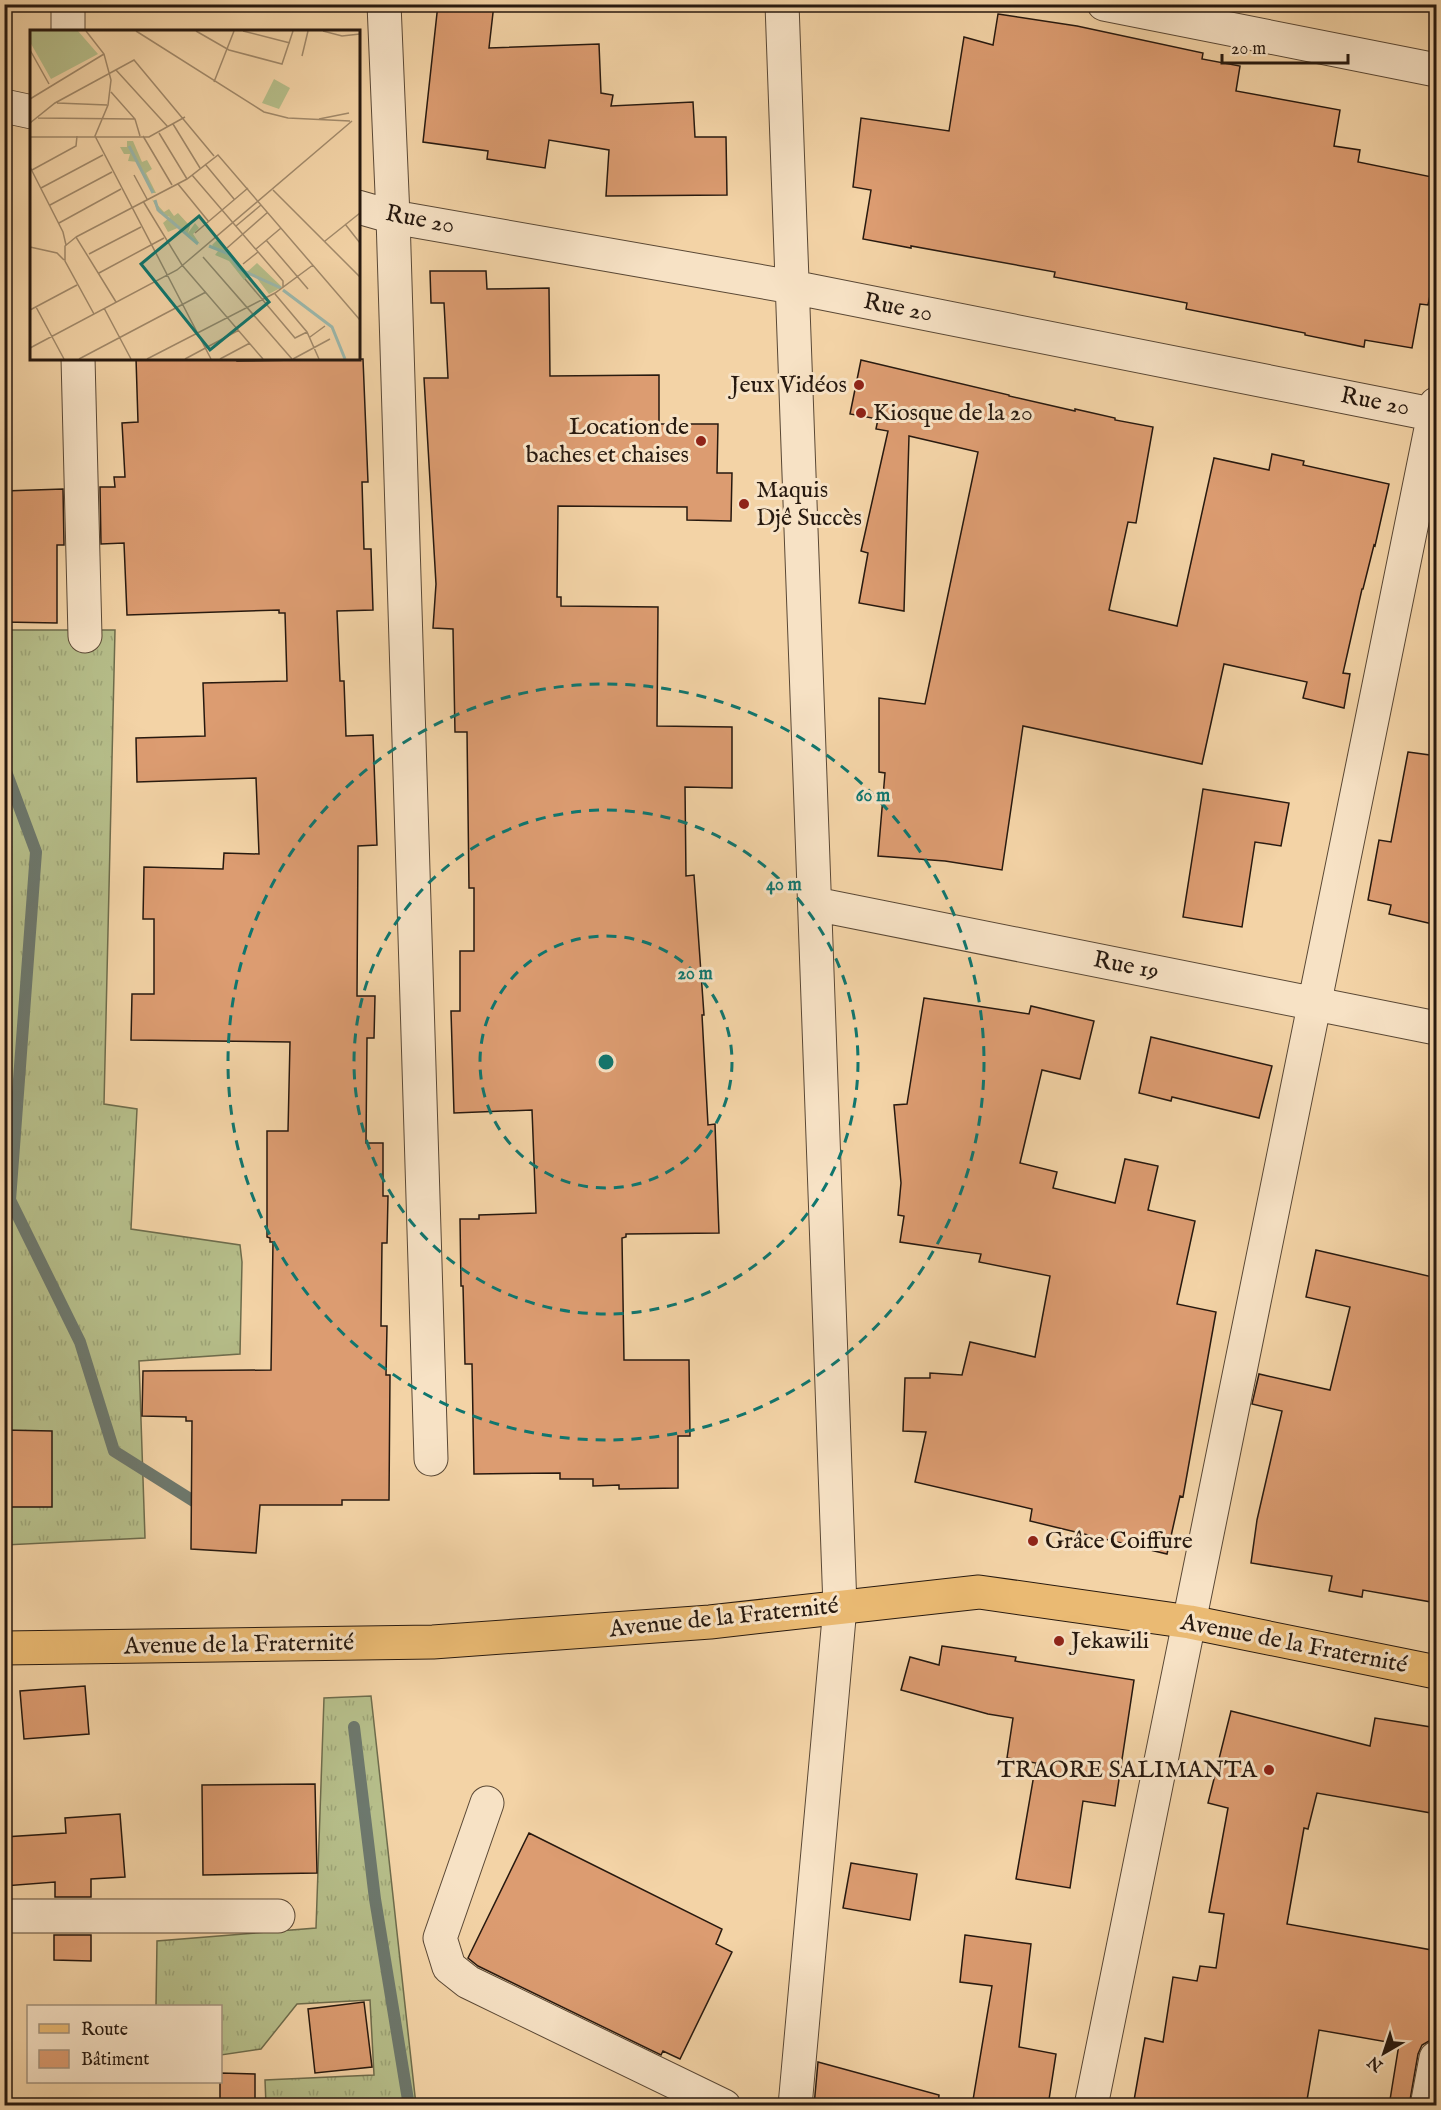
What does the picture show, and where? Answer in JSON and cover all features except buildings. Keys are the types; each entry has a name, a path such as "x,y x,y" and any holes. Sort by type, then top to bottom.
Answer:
{"main road":[{"name":"Avenue de la Fraternité","path":"4,1648 433,1642 710,1622 980,1592 1190,1622 1437,1672"}],"street":[{"path":"68,4 68,30"},
{"path":"384,4 393,217 431,1459"},
{"path":"782,4 840,1607 795,2106"},
{"path":"1104,4 1437,70"},
{"path":"4,106 30,112"},
{"name":"Rue 20","path":"360,208 393,217 792,287 1436,411"},
{"path":"78,360 85,636"},
{"path":"1091,2106 1436,411"},
{"name":"Rue 19","path":"814,904 1437,1028"},
{"path":"487,1803 440,1938 449,1967 468,1982 724,2106"},
{"path":"4,1916 278,1916"},
{"path":"1427,2106 1437,2058"}],"green space":[{"path":"5,630 115,630 104,1104 137,1109 131,1229 240,1245 242,1262 240,1354 139,1361 145,1538 5,1545"},
{"path":"371,1696 416,2105 266,2105 265,2080 374,2075 370,2000 297,2004 261,2049 222,2055 222,2005 156,2005 157,1941 316,1928 324,1698"}],"waterway":[{"path":"4,766 36,852 10,1200 80,1342 114,1451 203,1507"},
{"path":"354,1727 375,1899 409,2106"}],"place":[{"name":"Jeux Vidéos","path":"859,385"},
{"name":"Kiosque de la 20","path":"861,413"},
{"name":"Location de baches et chaises","path":"701,441"},
{"name":"Maquis Djê Succès","path":"744,504"},
{"name":"Grâce Coiffure","path":"1033,1541"},
{"name":"Jekawili","path":"1059,1641"},
{"name":"TRAORE SALIMANTA","path":"1269,1770"}]}
